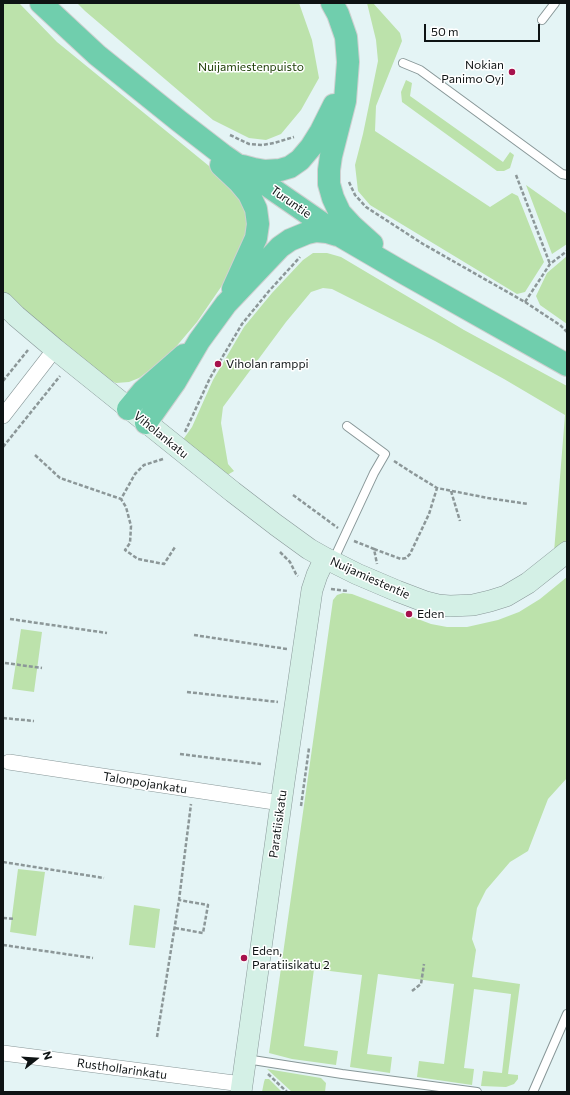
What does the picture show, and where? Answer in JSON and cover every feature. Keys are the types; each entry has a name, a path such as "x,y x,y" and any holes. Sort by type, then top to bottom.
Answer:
{"highway":[{"name":"Turuntie","path":"41,3 97,55 179,121 237,164 342,237 567,365"},
{"path":"332,3 338,14 346,37 348,62 345,101 331,156 329,184 333,198 340,213 402,272"},
{"path":"237,164 254,169 280,170 290,167 300,160 311,147 321,131 334,104 348,62"},
{"path":"179,121 208,154 249,194 256,209 258,224 256,238 226,304"},
{"path":"146,423 175,382 199,341 226,304 278,250 290,240 302,234 316,231 328,232 342,237"},
{"path":"128,409 143,391 199,341"}],"main road":[{"name":"Viholankatu","path":"3,303 55,349 146,423 169,452 309,549 328,560"},
{"name":"Nuijamiestentie","path":"328,560 397,591 426,602 438,605 462,606 473,605 506,596 528,583 567,552"},
{"name":"Paratiisikatu","path":"241,1088 254,1064 281,803 312,590 317,575 328,560"}],"street":[{"path":"3,416 55,349"},
{"name":"Talonpojankatu","path":"9,762 281,803"},
{"name":"Rusthollarinkatu","path":"3,1053 241,1088"}],"lane":[{"path":"542,20 555,3"},
{"path":"402,63 420,70 562,174 567,174"},
{"path":"328,560 385,454 347,426"},
{"path":"532,1092 567,1014"},
{"path":"254,1064 477,1092"}],"path":[{"path":"516,175 550,264"},
{"path":"525,302 550,264 567,251"},
{"path":"121,499 135,474 144,465 169,452 185,432 210,378 242,324 268,291 301,256"},
{"path":"3,381 28,350"},
{"path":"3,447 60,376"},
{"path":"385,454 437,488 528,504"},
{"path":"35,455 60,478 121,499 126,507 131,526 130,543 125,550 138,559 164,564 175,547"},
{"path":"374,549 401,559 406,558 410,554 428,514 437,488"},
{"path":"451,491 460,521"},
{"path":"10,620 107,633"},
{"path":"194,635 291,650"},
{"path":"5,663 42,668"},
{"path":"187,692 284,702"},
{"path":"3,718 34,721"},
{"path":"180,754 261,764"},
{"path":"156,1037 179,900 193,790"},
{"path":"3,862 104,878"},
{"path":"174,928 203,933 208,905 179,900"},
{"path":"3,918 15,919"},
{"path":"3,946 93,958"},
{"path":"412,991 421,984 424,964"},
{"path":"254,1064 287,1092"}],"green space":[{"path":"3,3 19,3 57,42 236,188 249,212 246,240 221,287 197,322 169,355 139,378 129,382 116,383 106,378 3,293"},
{"name":"Nuijamiestenpuisto","path":"77,3 299,3 312,40 319,78 301,110 281,134 266,140 249,138 213,120"},
{"path":"367,3 373,3 400,33 402,41 376,106 375,131 490,207 512,193 518,196 544,262 525,292 517,294 370,205 358,191 355,165 378,61 376,40"},
{"path":"406,80 412,83 410,96 503,162 510,152 514,155 510,168 504,171 497,171 402,102 401,92"},
{"path":"526,185 567,214 567,244 552,254"},
{"path":"313,253 327,253 341,257 464,330 567,386 567,542 554,552 565,415 435,341 332,289 323,288 311,292 286,322 223,407 221,423 228,464 234,471 229,474 221,474 182,441 192,427 213,380 244,327 272,293 303,260"},
{"path":"567,256 567,324 540,305 536,296 547,273"},
{"path":"567,577 567,778 548,799 528,851 510,862 486,890 477,908 472,939 476,950 472,977 520,984 508,1074 518,1075 518,1079 514,1084 506,1087 481,1086 483,1071 502,1073 511,994 474,989 464,1068 474,1069 472,1085 417,1077 419,1061 444,1064 454,984 378,974 367,1054 392,1057 390,1073 350,1067 362,975 314,969 304,1046 338,1051 336,1065 292,1059 269,1053 333,600 337,595 343,593 352,594 431,624 447,627 467,627 498,620 519,612 540,599"},
{"path":"21,629 42,632 34,692 12,689"},
{"path":"18,869 45,872 36,936 10,932"},
{"path":"134,905 160,909 155,948 129,945"},
{"path":"267,1069 321,1078 326,1083 325,1092 292,1092"},
{"path":"265,1079 269,1079 282,1092 262,1092"}],"place":[{"name":"Nokian Panimo Oyj","path":"512,72"},
{"name":"Viholan ramppi","path":"218,364"},
{"name":"Eden","path":"409,614"},
{"name":"Eden, Paratiisikatu 2","path":"244,958"}]}
